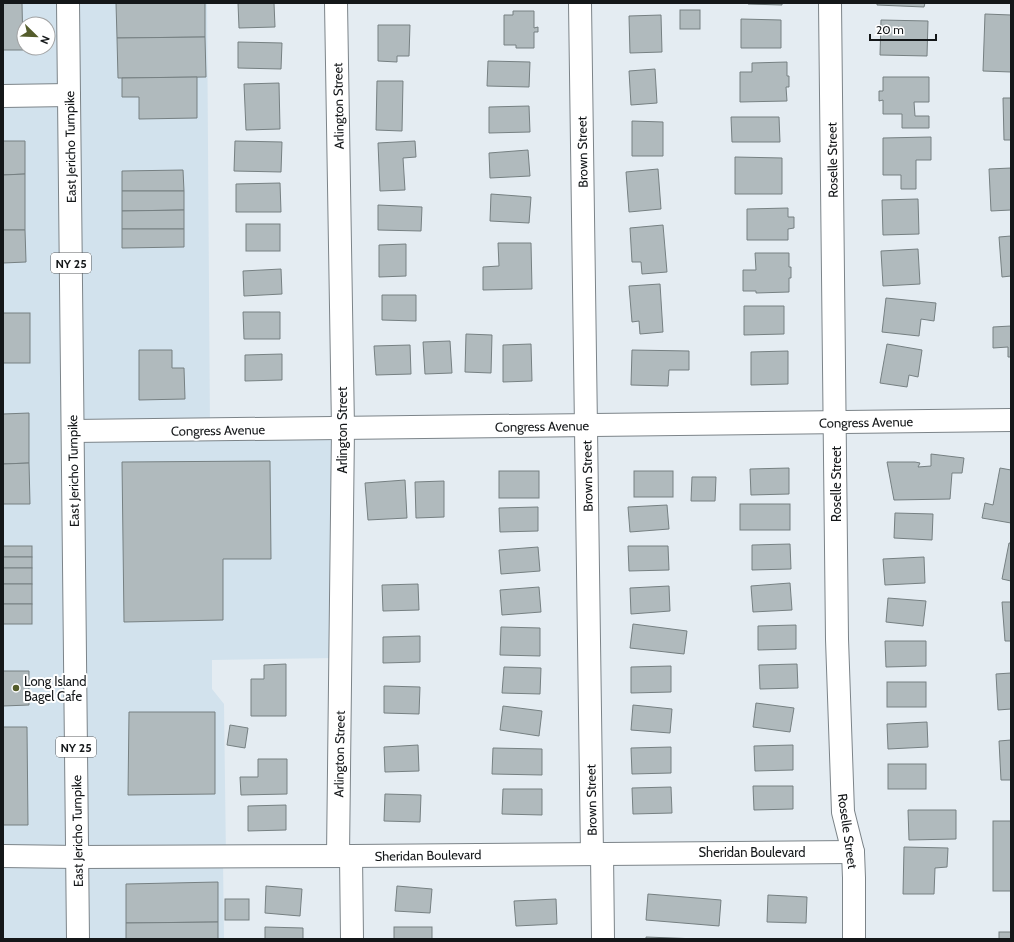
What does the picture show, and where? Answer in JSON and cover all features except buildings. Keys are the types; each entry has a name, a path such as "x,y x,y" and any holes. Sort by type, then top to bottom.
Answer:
{"street":[{"name":"East Jericho Turnpike","path":"68,3 78,939"},
{"name":"Arlington Street","path":"336,3 343,428 345,856 352,939"},
{"name":"Brown Street","path":"580,3 586,425 597,854 603,939"},
{"name":"Roselle Street","path":"830,3 837,639 843,812 853,852 854,939"},
{"path":"3,96 69,95"},
{"name":"Congress Avenue","path":"73,431 1011,420"},
{"name":"Sheridan Boulevard","path":"3,856 345,856 853,852"}],"shaded area":[{"path":"3,3 207,3 210,431 333,431 336,658 212,660 212,689 224,704 226,859 223,859 224,939 3,939"}],"place":[{"name":"Long Island Bagel Cafe","path":"16,688"}]}
